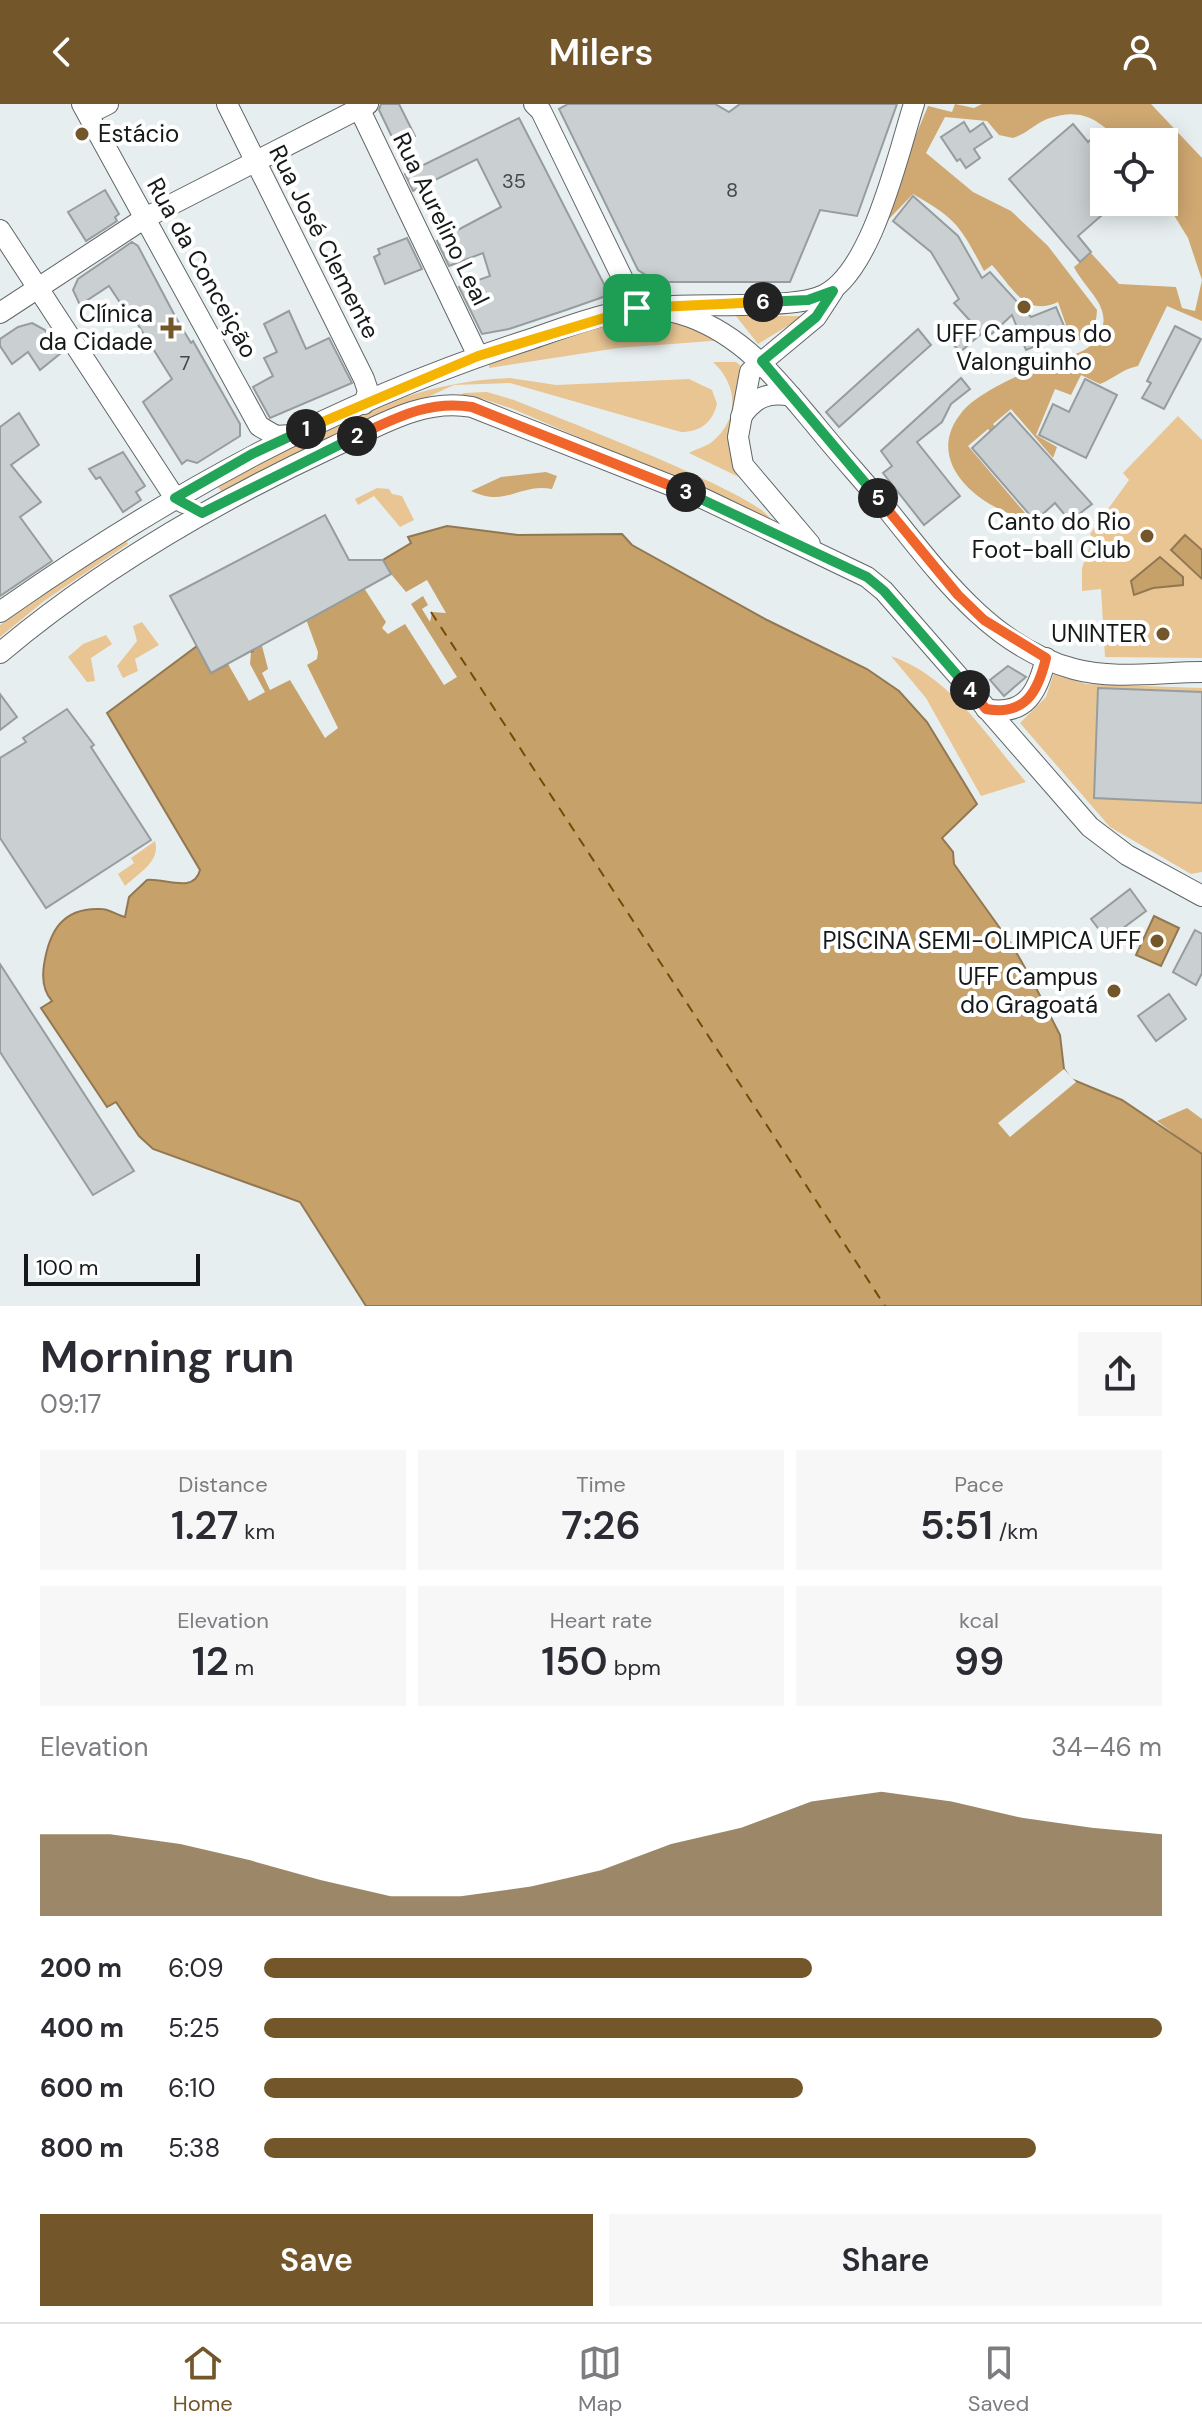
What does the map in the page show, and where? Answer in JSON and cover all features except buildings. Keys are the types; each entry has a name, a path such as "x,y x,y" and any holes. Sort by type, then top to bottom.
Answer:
{"main road":[{"path":"85,109 108,104"},
{"name":"Rua José Clemente","path":"227,104 365,383 364,404"},
{"path":"534,104 645,308 703,322 762,361 958,595 996,629 1072,669 1091,672 1202,672"},
{"path":"818,552 743,465 738,449 747,379 762,361 816,317 854,267 865,245 914,104"},
{"path":"0,313 145,218 361,105"},
{"name":"Rua Aurelino Leal","path":"361,105 478,356"},
{"name":"Rua da Conceição","path":"85,109 259,426 276,436 291,435"},
{"path":"0,230 175,498 202,513"},
{"path":"0,612 89,550 175,498 291,435 478,356 645,308 808,300 833,291"},
{"path":"740,420 759,398 779,393 791,396"},
{"path":"0,653 150,543 202,513 282,470 400,416 421,408 450,404 503,417 700,497 867,577 884,591 1074,811 1104,839 1202,896"},
{"path":"986,709 1010,711 1026,703 1038,686 1046,658"}],"shaded area":[{"path":"955,104 974,108 982,104 1151,104 1174,128 1105,128 1088,117 1070,114 1047,119 1013,138 999,135 987,121 945,117 926,153 973,192 1011,211 1048,246 1097,310 1094,327 1084,338 1072,342 1058,302 1047,306 1028,303 992,265 984,271 956,225 928,203 913,194 888,220 886,208 928,106 952,112"},
{"path":"1178,133 1202,158 1202,280 1188,238 1174,216 1178,216"},
{"path":"1091,253 1119,284 1176,287 1182,308 1195,311 1202,280 1202,321 1167,306 1138,366 1100,384 1081,375 1071,395 1055,389 1036,435 1057,447 1053,458 1011,409 993,424 1033,473 1029,477 988,429 968,446 1031,520 994,506 963,482 953,466 948,449 951,431 969,404 1004,383 1086,349 1101,330 1104,320 1102,311 1074,267"},
{"path":"736,316 804,316 758,344"},
{"path":"641,319 673,319 725,340 618,348 489,368 489,364 600,327"},
{"path":"713,362 736,362 743,368 743,479 689,453 712,442 721,433 731,413 731,391"},
{"path":"510,378 556,385 689,379 712,390 717,404 704,425 681,432 510,383 454,385 221,491 216,484 358,414 395,400 432,389 470,381"},
{"path":"487,392 514,400 696,475 733,493 771,520 513,409 483,399 458,397 464,393"},
{"name":"Canto do Rio Foot-ball Club","path":"1178,416 1202,440 1202,658 1105,657 1101,589 1082,591 1082,568 1093,538 1090,534 1129,480 1123,473"},
{"path":"546,472 557,476 552,489 530,489 494,497 471,491 501,477"},
{"path":"377,488 389,489 392,494 402,496 414,520 400,527 374,496 358,505 355,499"},
{"path":"447,526 518,535 622,534 632,545 767,620 867,669 899,691 927,722 977,804 942,838 953,852 954,864 1012,945 1032,980 1060,1035 1064,1069 1071,1079 1122,1100 1202,1154 1202,1306 366,1306 300,1202 153,1149 139,1136 116,1102 107,1107 41,1008 52,1001 43,979 50,942 60,924 76,912 104,909 125,917 129,897 147,880 185,883 197,877 200,870 107,713 197,646 211,673 253,651 252,647 390,574 383,560 411,543 408,537"},
{"path":"1185,535 1202,550 1202,579 1171,550"},
{"path":"125,539 128,544 44,601 0,637 0,625"},
{"path":"1160,557 1183,577 1183,585 1153,588 1134,595 1131,581"},
{"path":"142,622 159,645 135,659 138,671 123,678 117,666 137,641 133,626"},
{"path":"106,635 112,644 91,658 95,681 87,682 68,657 83,644"},
{"path":"891,656 912,665 949,692 1026,782 981,796 926,698"},
{"path":"1054,673 1086,684 1202,688 1202,872 1191,874 1110,827 1020,723 1046,697"},
{"path":"155,841 152,861 125,886 118,874 134,863 131,858"},
{"name":"PISCINA SEMI-OLIMPICA UFF","path":"1154,916 1179,928 1161,966 1136,955"},
{"path":"1187,1108 1202,1119 1202,1155 1157,1121"}],"pier":[{"path":"391,574 406,592 427,580 446,613 432,612 430,622 422,609 428,605 423,596 411,604 457,677 444,685 405,624 388,634 382,628 386,622 364,588"},
{"path":"306,619 318,652 317,659 307,665 338,728 325,738 290,680 270,690 262,673 268,669 261,642"},
{"path":"251,652 250,664 265,692 249,701 228,664"},
{"path":"1064,1069 1076,1082 1010,1137 998,1123"}],"ferry route":[{"path":"431,612 885,1306"}],"place":[{"name":"Estácio","path":"82,134"},
{"name":"UFF Campus do Valonguinho","path":"1024,307"},
{"name":"Clínica da Cidade","path":"171,328"},
{"name":"Canto do Rio Foot-ball Club","path":"1147,536"},
{"name":"UNINTER","path":"1163,634"},
{"name":"PISCINA SEMI-OLIMPICA UFF","path":"1157,941"},
{"name":"UFF Campus do Gragoatá","path":"1114,991"}],"route":[{"path":"833,291 828,302 806,327 762,361 958,595 996,629 1046,658 1038,686 1026,703 1010,711 986,709 884,591 867,577 700,497 472,407 439,404 421,408 282,470 202,513 175,498 267,446 478,356 605,315 637,308 808,300 833,291"}]}
